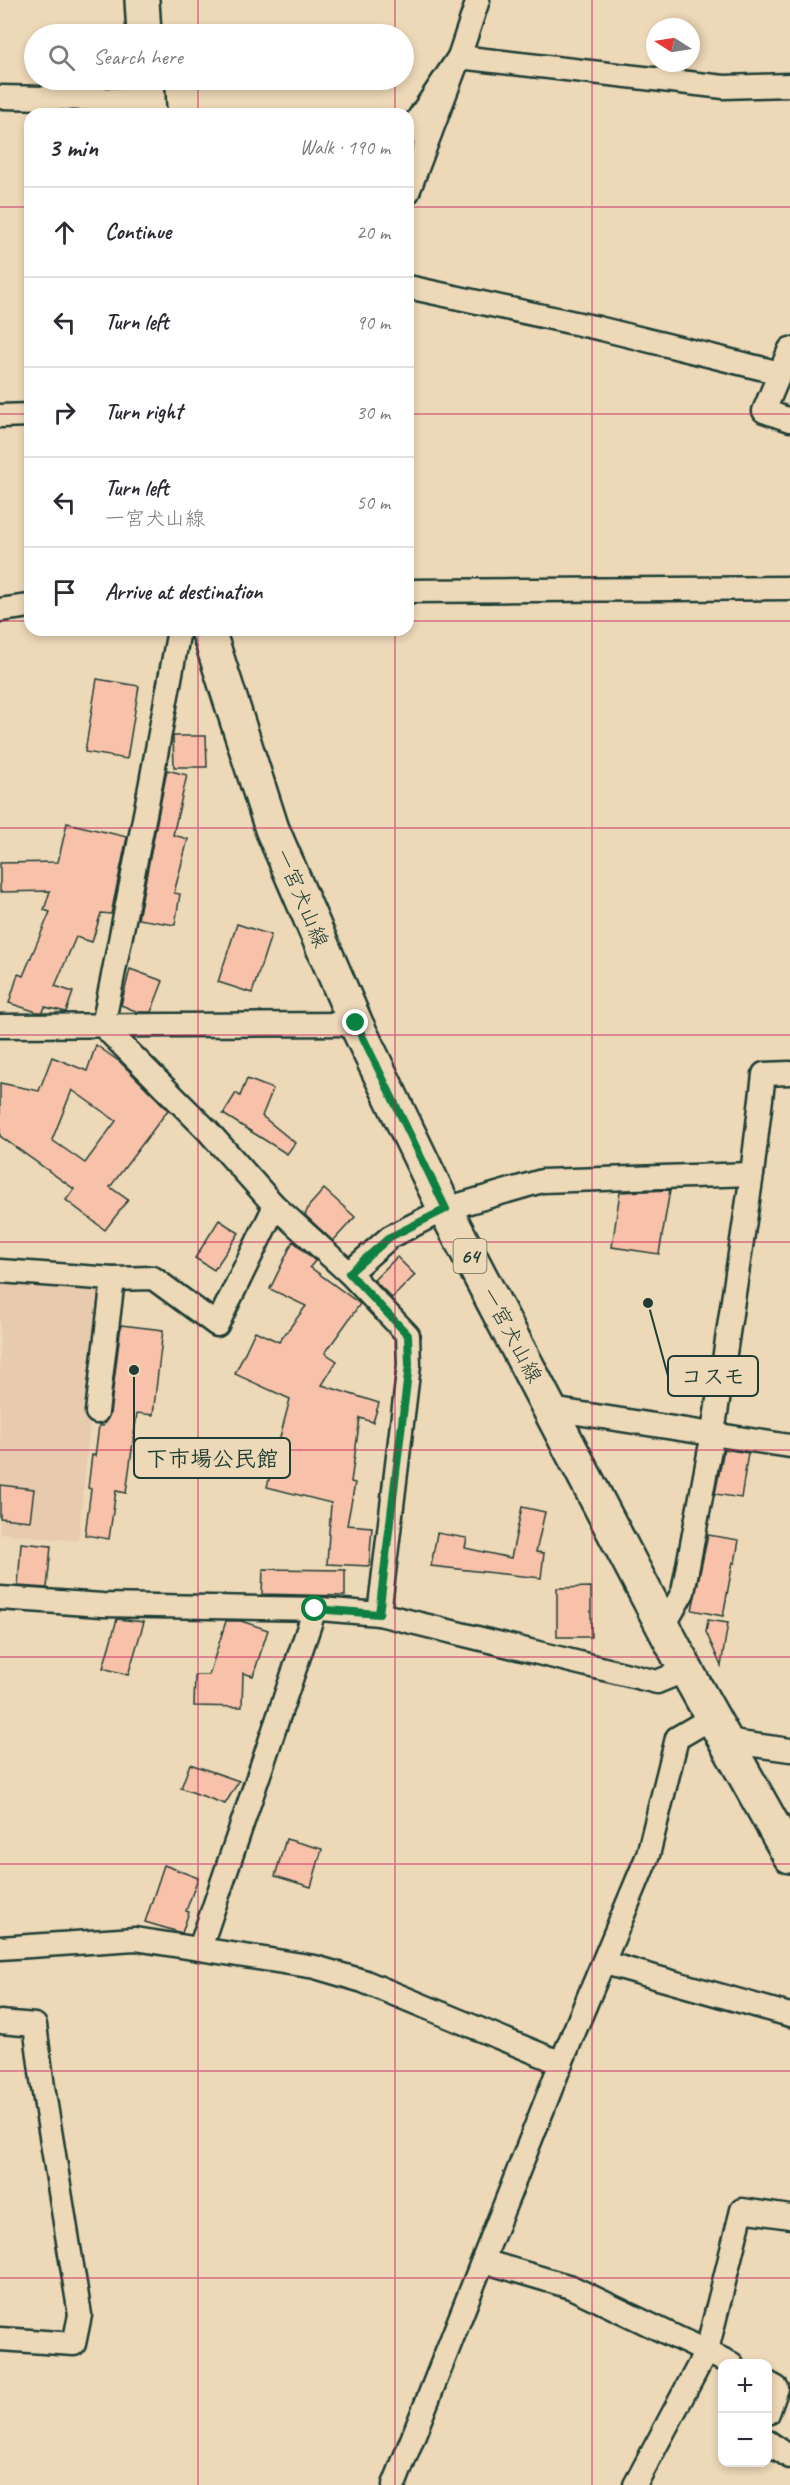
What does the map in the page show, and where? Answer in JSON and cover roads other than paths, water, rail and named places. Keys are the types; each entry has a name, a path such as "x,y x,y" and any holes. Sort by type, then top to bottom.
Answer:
{"main road":[{"path":"142,0 143,24"},
{"name":"一宮犬山線","path":"210,636 272,829 356,1023 446,1209 686,1670 790,1856"}],"street":[{"path":"414,176 478,0"},
{"path":"459,57 724,87 790,85"},
{"path":"414,125 459,57"},
{"path":"0,97 148,98"},
{"path":"414,288 598,328 780,373"},
{"path":"790,350 764,411 790,420"},
{"path":"0,416 24,415"},
{"path":"414,591 790,588"},
{"path":"0,610 24,607"},
{"path":"103,1026 178,636"},
{"path":"0,1026 356,1023"},
{"path":"103,1026 207,1130 275,1206 349,1273 408,1335 409,1365 379,1614"},
{"path":"664,1626 684,1592 713,1433 752,1174 764,1074 790,1073"},
{"path":"349,1273 390,1237 446,1209 542,1181 752,1174"},
{"path":"0,1271 113,1279 153,1278 217,1325 275,1206"},
{"path":"97,1412 113,1279"},
{"path":"551,1409 790,1446"},
{"path":"0,1598 102,1605 315,1609 379,1614 657,1682 686,1670"},
{"path":"200,1948 315,1609"},
{"path":"394,2485 561,2063 605,1963 648,1855 677,1738 719,1729 790,1750"},
{"path":"0,1948 135,1939 315,1967 363,1981 561,2063"},
{"path":"605,1963 790,2015"},
{"path":"0,2022 35,2025 44,2097 80,2315 74,2344 0,2339"},
{"path":"635,2485 707,2350 742,2210 790,2217"},
{"path":"483,2261 571,2287 723,2359"},
{"path":"772,2385 777,2388 772,2402"},
{"path":"772,2445 790,2457"}],"place":[{"name":"コスモ","path":"648,1303"},
{"name":"下市場公民館","path":"134,1370"}]}
